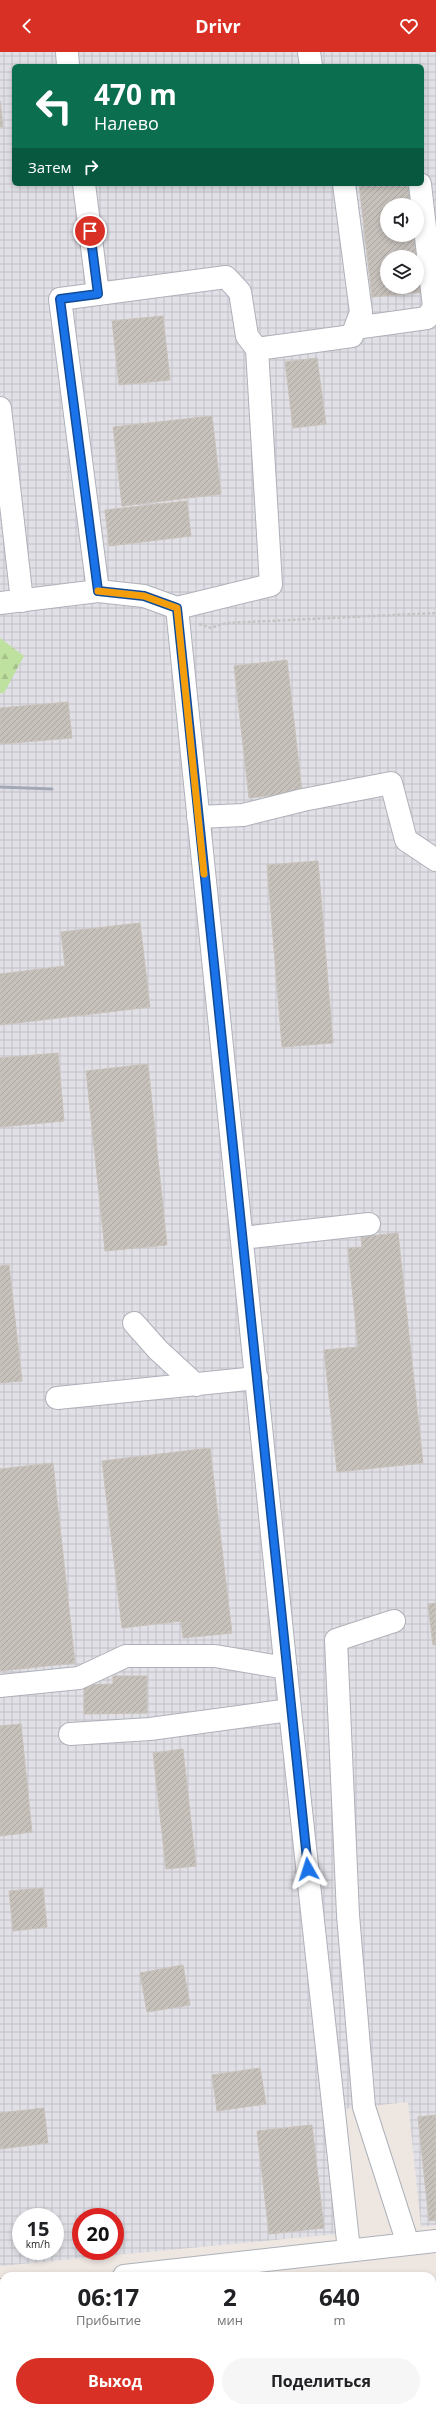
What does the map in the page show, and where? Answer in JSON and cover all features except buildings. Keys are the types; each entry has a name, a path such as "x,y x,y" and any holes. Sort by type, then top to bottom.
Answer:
{"street":[{"path":"67,52 68,64"},
{"path":"309,52 311,64"},
{"path":"84,186 98,294"},
{"path":"257,350 352,336 361,312 344,186"},
{"path":"355,328 428,318 434,307 420,186"},
{"path":"0,604 98,591 144,596 177,613 271,585 257,350 247,336 240,292 226,277 60,299 98,591"},
{"path":"0,408 22,601"},
{"path":"177,613 290,1710 349,2250"},
{"path":"198,817 243,814 303,800 391,783 406,840 436,860"},
{"path":"242,1238 369,1224"},
{"path":"134,1323 158,1350 196,1385"},
{"path":"56,1398 257,1378"},
{"path":"394,1621 336,1640 348,1915 364,2107 408,2244"},
{"path":"0,1686 79,1678 126,1656 215,1656 286,1668"},
{"path":"70,1734 150,1728 290,1710"},
{"path":"159,2272 436,2241"}],"path":[{"path":"177,613 211,628 226,623 436,613"}],"shaded area":[{"path":"0,52 436,52 436,2225 421,2227 408,2102 326,2111 337,2234 124,2254 124,2208 72,2208 72,2259 64,2260 64,2208 12,2208 12,2260 63,2260 0,2266"}],"green space":[{"path":"0,638 24,656 4,693 0,693"}],"railway":[{"path":"0,787 52,789"}],"slow traffic":[{"path":"98,591 144,596 177,608 204,874"}],"route":[{"path":"90,231 98,294 60,299 98,591 144,596 177,608 290,1710 308,1869"}]}
